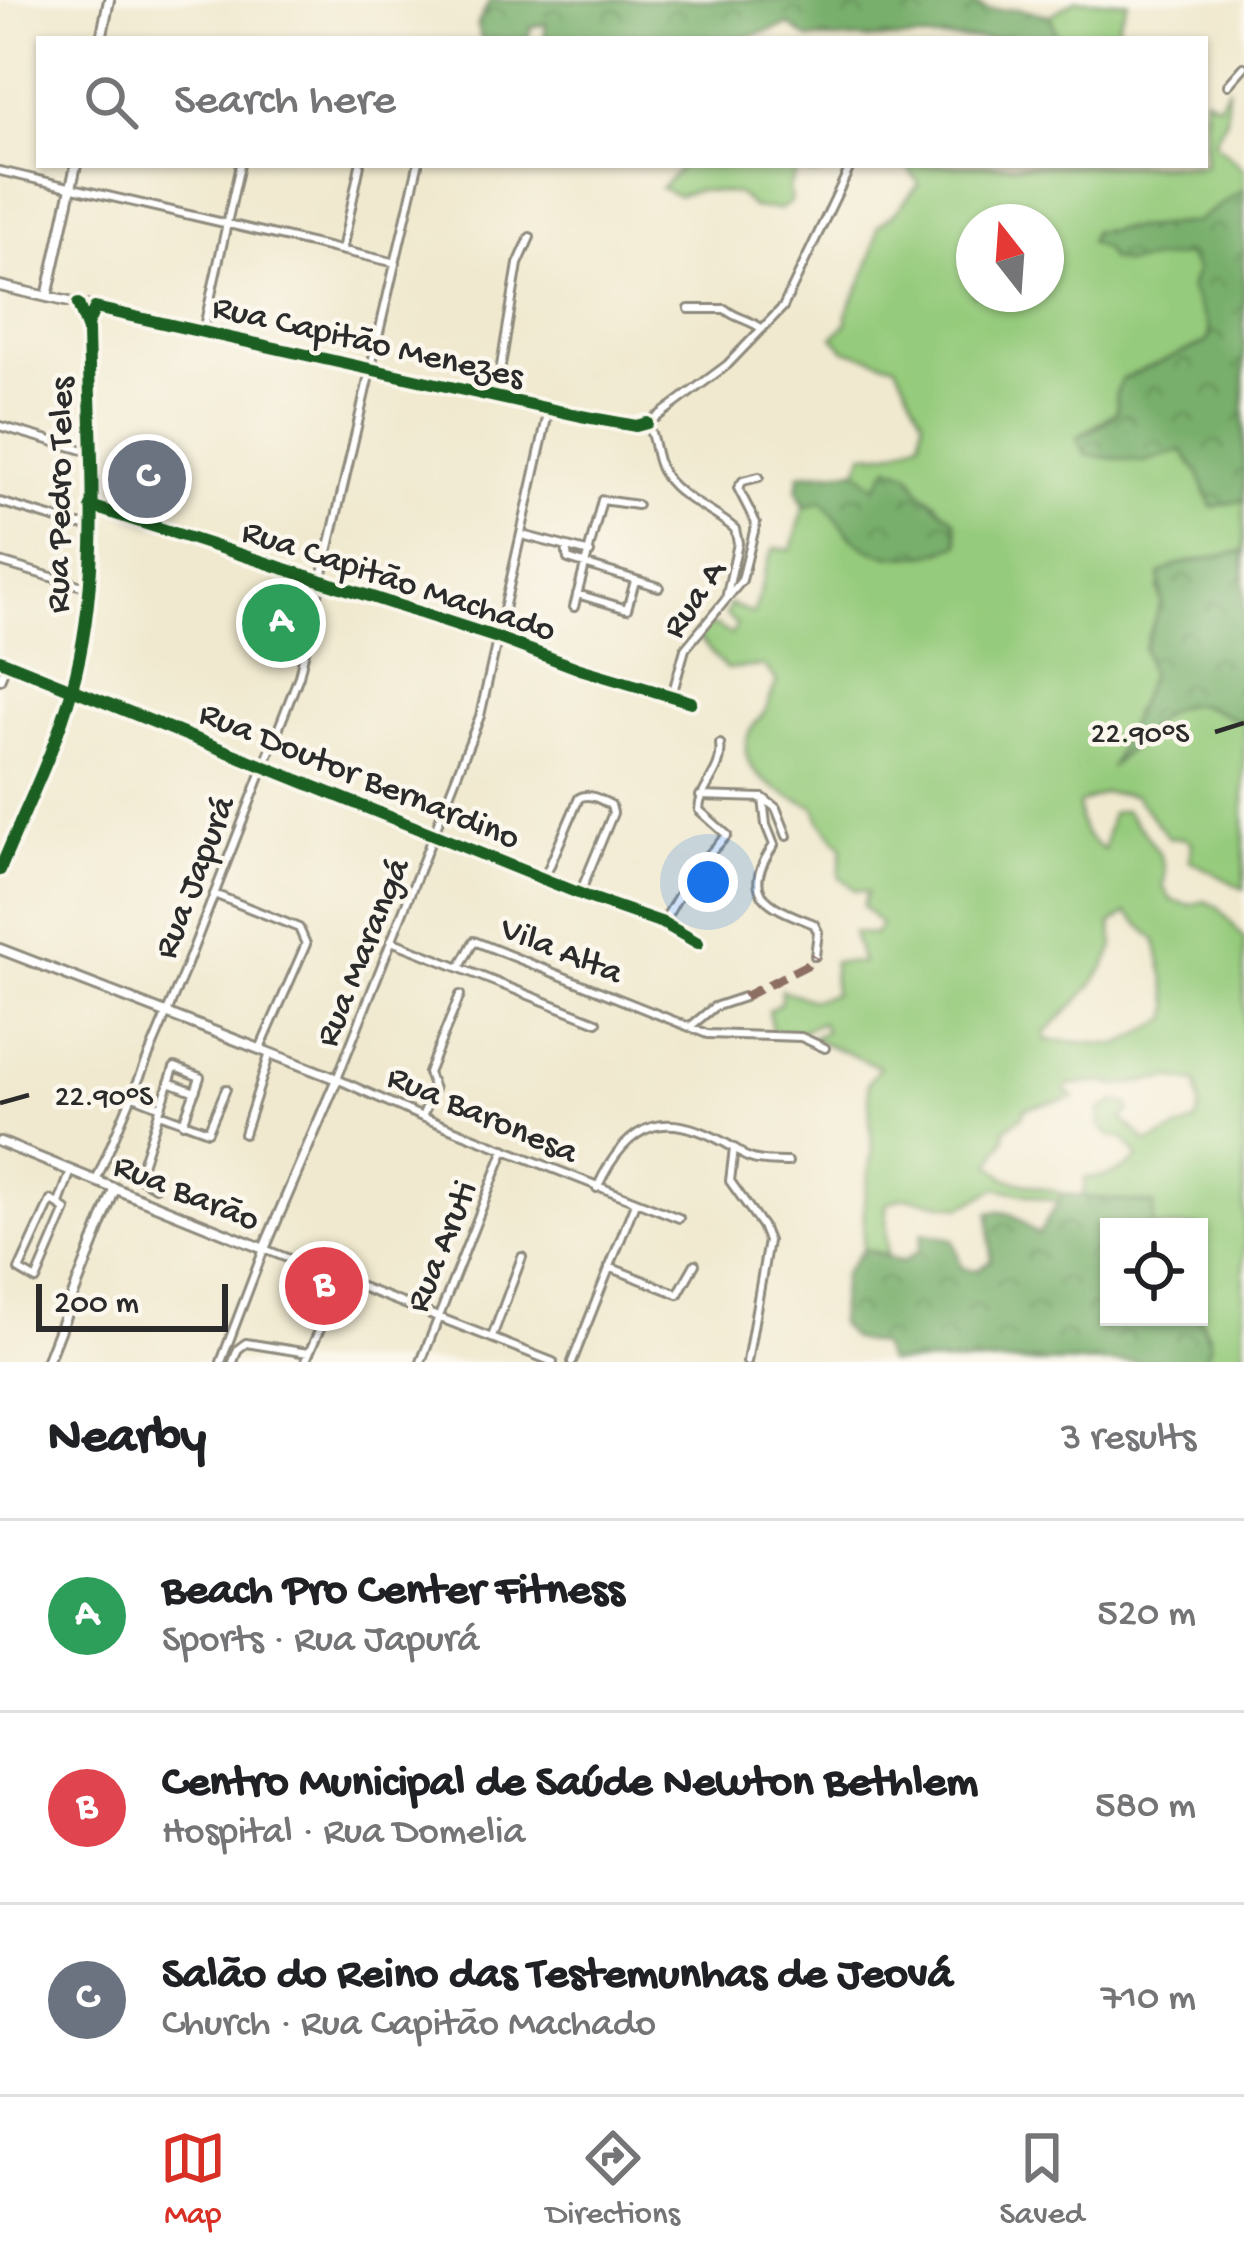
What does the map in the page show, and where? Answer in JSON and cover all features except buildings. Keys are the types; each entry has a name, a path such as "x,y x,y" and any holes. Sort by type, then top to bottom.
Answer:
{"street":[{"path":"102,36 109,0"},
{"path":"1228,85 1244,68"},
{"path":"46,297 75,168"},
{"path":"203,331 239,168"},
{"path":"342,250 359,168"},
{"name":"Rua Japurá","path":"96,1180 301,670 417,168"},
{"path":"726,599 738,543 735,529 674,488 660,468 647,423 727,365 788,298 849,168"},
{"path":"0,171 396,263"},
{"path":"496,395 518,264 530,237"},
{"name":"Rua Capitão Menezes","path":"0,286 549,409 636,426 647,423"},
{"name":"Rua Pedro Teles","path":"78,304 88,323"},
{"name":"Rua Pedro Teles","path":"0,870 72,690 88,588 92,525 88,323 95,308"},
{"path":"689,309 723,308 761,329"},
{"name":"Rua Marangá","path":"221,1362 480,716 549,409"},
{"path":"0,426 90,452"},
{"name":"Rua A","path":"671,695 685,649 742,580 757,532 754,514 738,488 759,478"},
{"path":"574,607 603,498 637,505"},
{"path":"0,502 77,525 92,525"},
{"name":"Rua Capitão Machado","path":"91,506 691,702"},
{"path":"522,535 590,553"},
{"path":"566,547 568,559 659,587"},
{"path":"0,562 88,588"},
{"path":"577,594 628,609 635,581"},
{"path":"0,680 3,661"},
{"name":"Rua Doutor Bernardino","path":"3,661 664,923 698,943"},
{"path":"664,923 692,874 727,836 700,814 700,796 720,768 720,744"},
{"path":"700,796 763,798 776,808 788,836"},
{"path":"544,878 579,798 600,799 613,813 580,893"},
{"path":"763,798 774,845 758,869 758,888 776,908 814,924 818,932 815,956"},
{"path":"214,894 299,928 306,944 265,1051 244,1134"},
{"name":"Vila Alta","path":"391,941 597,1022"},
{"name":"Vila Alta","path":"460,967 474,941 616,996 658,1018 691,1026"},
{"name":"Rua Baronesa","path":"0,949 338,1079 679,1219"},
{"path":"422,1117 434,1088 428,1073 460,995"},
{"path":"744,997 714,1006 691,1026 721,1037 801,1036 825,1048"},
{"path":"155,1187 138,1177 177,1066 198,1074 183,1123"},
{"path":"169,1082 195,1092"},
{"path":"131,1095 183,1123 209,1130 226,1089"},
{"path":"597,1188 614,1154 649,1126 679,1124 758,1161 788,1162"},
{"name":"Rua Barão","path":"0,1142 554,1362"},
{"path":"734,1148 730,1181 768,1240 747,1362"},
{"name":"Rua Aruti","path":"421,1362 506,1149"},
{"name":"Rua Barão","path":"59,1203 71,1171"},
{"path":"47,1362 115,1188"},
{"name":"Rua Barão","path":"48,1202 59,1203 66,1210 39,1279 34,1280 19,1270 48,1202"},
{"path":"572,1362 635,1203"},
{"path":"492,1337 522,1257"},
{"path":"609,1267 674,1294 682,1291 694,1264"},
{"path":"233,1362 246,1343 307,1358 344,1277"}],"green space":[{"path":"490,0 967,0 989,10 1050,15 1057,36 804,36 789,25 751,36 544,36 546,24 531,27 529,36 480,36 477,26"},
{"path":"1076,0 1128,2 1118,24 1126,36 1057,36 1050,15"},
{"path":"1228,89 1226,118 1214,142 1244,169 1244,189 1195,222 1093,232 1105,250 1125,263 1186,254 1197,269 1190,288 1208,321 1207,342 1156,366 1116,393 1117,411 1077,438 1087,455 1182,450 1199,474 1206,495 1244,500 1244,551 1176,565 1158,588 1161,603 1144,647 1150,675 1114,762 1140,741 1165,710 1180,703 1204,706 1244,722 1244,889 1189,860 1192,843 1169,838 1134,795 1104,793 1079,804 1079,812 1084,831 1104,850 1111,813 1125,810 1160,855 1163,886 1171,900 1217,906 1244,938 1244,1362 1204,1362 1210,1336 1204,1326 1208,1218 1153,1218 1153,1204 1083,1197 1085,1178 1115,1173 1139,1157 1124,1139 1110,1136 1100,1126 1100,1110 1116,1102 1129,1104 1130,1111 1122,1119 1148,1143 1195,1122 1200,1108 1197,1083 1170,1078 1118,1086 1102,1082 1068,1086 1065,1091 1074,1098 1025,1108 1005,1129 991,1164 1005,1178 1063,1194 1059,1202 997,1188 962,1207 904,1197 886,1204 887,1255 863,1249 872,1151 868,1083 880,1067 812,1038 825,1031 822,1022 799,1032 773,1033 768,1011 781,1003 781,990 813,1000 834,994 833,962 862,963 853,932 875,935 881,925 863,906 867,892 855,890 839,876 842,847 814,806 764,780 748,759 749,733 777,681 764,666 726,669 698,637 706,627 717,626 731,635 737,625 726,615 730,604 753,614 770,556 774,548 792,549 804,507 822,501 852,538 924,553 944,551 937,503 921,492 910,474 876,488 857,470 864,453 894,451 921,439 923,419 896,365 845,350 833,337 847,323 878,226 919,184 908,168 1208,168 1208,99 1218,104","holes":["1127,913 1156,940 1171,1007 1168,1019 1119,1045 1046,1040 1046,1032 1101,972 1114,947 1111,924"]},
{"path":"680,168 832,168 814,175 797,170 789,187 791,202 780,209 754,208 738,194 698,190 678,196 661,188"},
{"path":"1244,189 1244,500 1212,507 1199,474 1182,450 1144,462 1086,455 1077,438 1117,411 1116,393 1122,379 1207,342 1211,332 1190,288 1197,269 1186,255 1125,263 1110,259 1105,250 1089,242 1093,232 1195,222"},
{"path":"889,466 910,474 921,492 955,520 959,544 920,556 878,552 854,539 822,501 804,507 797,490 800,474 857,470 876,487"},
{"path":"1244,551 1244,722 1207,707 1178,707 1155,722 1112,765 1150,675 1144,648 1161,603 1160,574 1176,565"},
{"path":"1063,1194 1154,1204 1153,1218 1100,1218 1100,1326 1203,1326 1211,1344 1204,1362 887,1362 880,1345 852,1339 838,1323 843,1275 863,1249 902,1262 919,1251 922,1233 953,1239 962,1268 977,1270 991,1260 989,1213 1011,1214 1038,1235"}],"marked path":[{"path":"744,997 807,965 815,956"}],"cycle path":[{"path":"0,870 65,712 82,645 93,510 88,330 78,304"},
{"path":"88,323 95,308 581,416 636,426 647,423"},
{"path":"91,506 691,702"},
{"path":"0,660 663,923 698,943"}],"place":[{"name":"Salão do Reino das Testemunhas de Jeová","path":"147,479"},
{"name":"Beach Pro Center Fitness","path":"281,623"},
{"name":"Centro Municipal de Saúde Newton Bethlem","path":"324,1286"}]}
